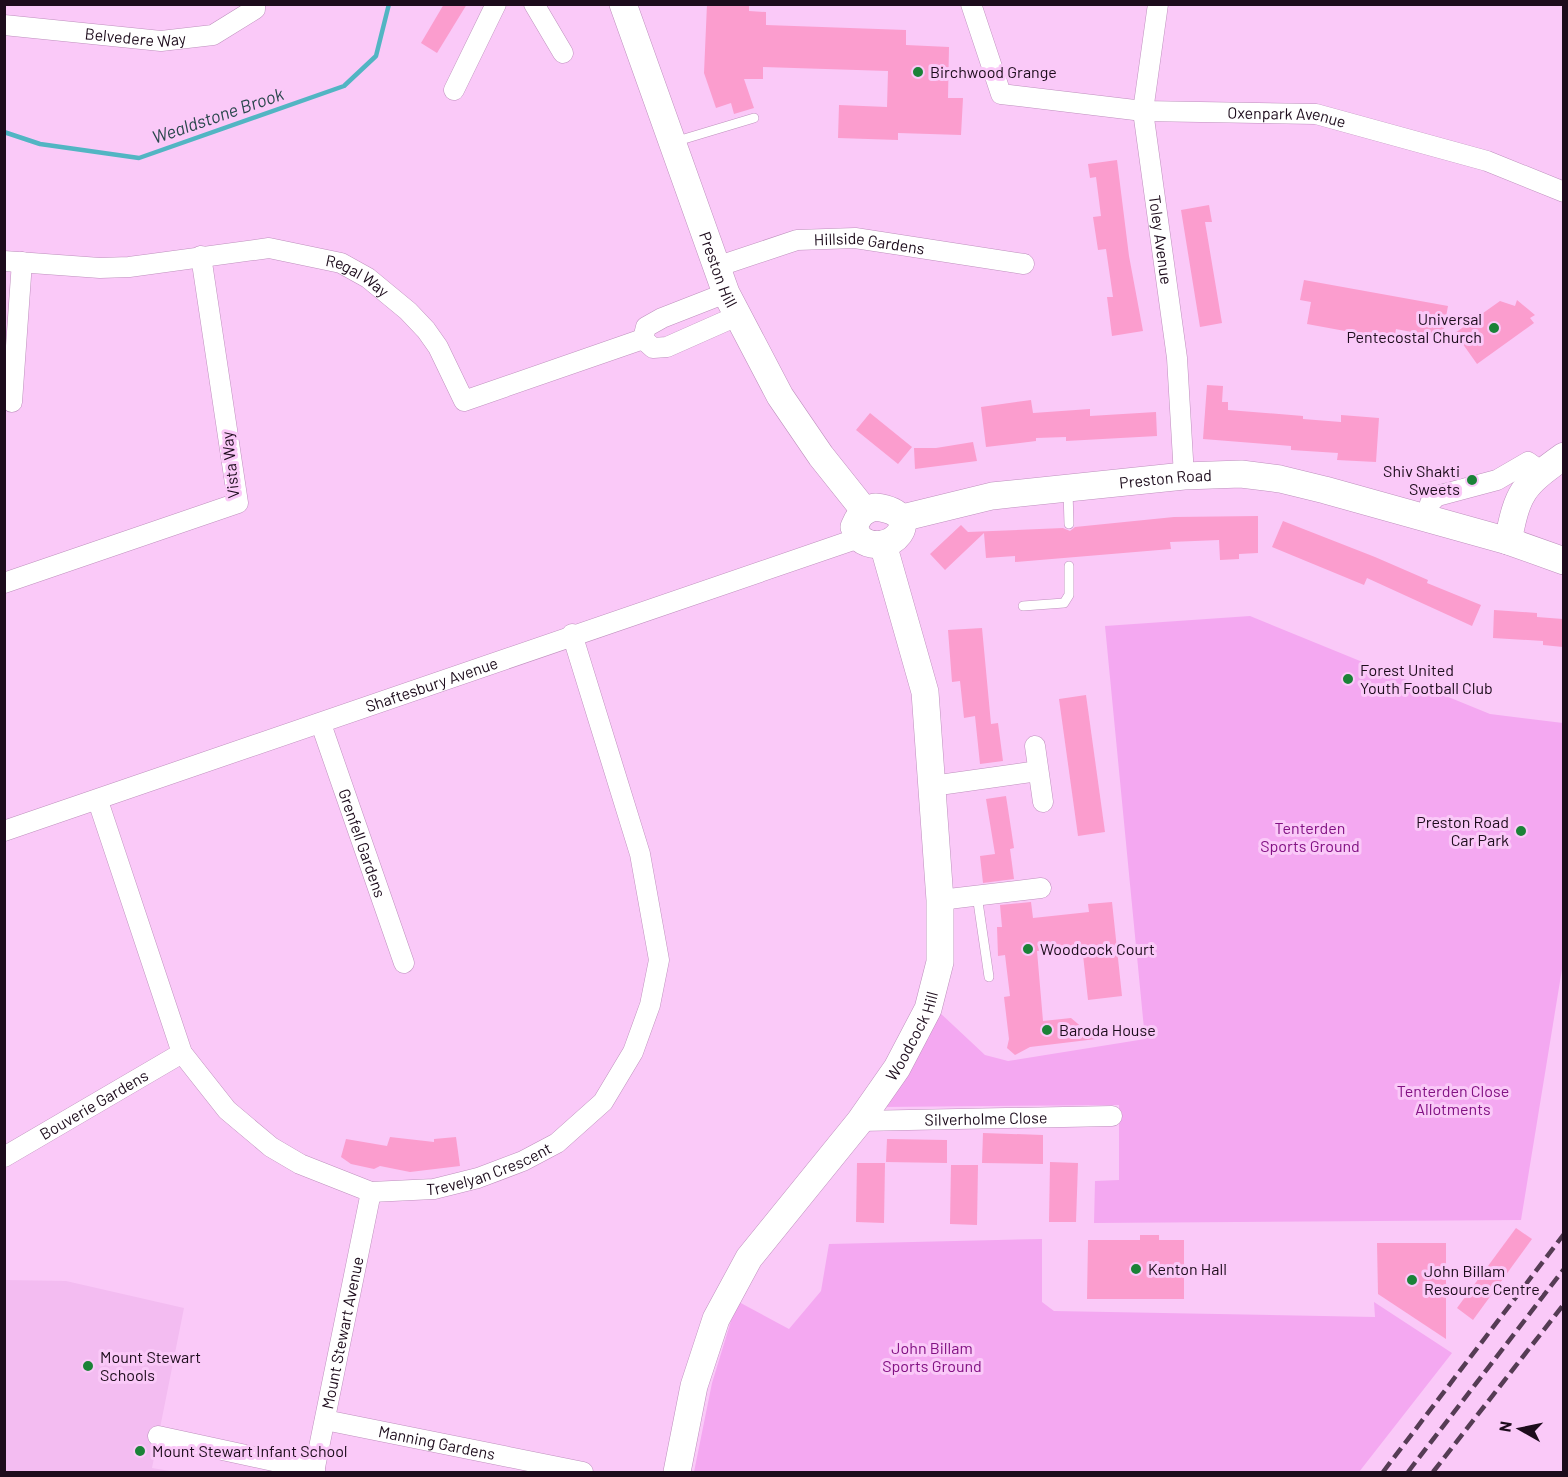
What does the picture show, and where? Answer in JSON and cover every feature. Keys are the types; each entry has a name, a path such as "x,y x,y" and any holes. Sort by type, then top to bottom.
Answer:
{"street":[{"name":"Belvedere Way","path":"4,25 161,41 213,35 255,9 255,4"},
{"path":"454,90 496,4"},
{"path":"534,4 563,53"},
{"name":"Preston Hill","path":"623,4 731,304 780,396 821,456 864,510"},
{"name":"Oxenpark Avenue","path":"971,4 1001,94 1143,111 1316,114 1487,161 1563,192"},
{"name":"Toley Avenue","path":"1158,4 1143,111 1177,358 1184,476"},
{"name":"Hillside Gardens","path":"716,267 797,240 855,238 1024,264"},
{"name":"Regal Way","path":"13,262 100,268 129,267 269,248 341,263 368,278 420,324 438,347 464,401 643,339 646,327 662,318 731,304"},
{"name":"Vista Way","path":"4,583 238,503 201,256"},
{"path":"12,402 13,262"},
{"path":"643,339 653,348 667,347 731,304"},
{"path":"1508,541 1516,501 1542,472 1563,456"},
{"path":"1427,520 1430,503 1437,496 1497,480 1528,462 1542,472"},
{"name":"Preston Road","path":"902,518 992,496 1068,486 1184,476 1241,474 1280,479 1508,541 1563,561"},
{"path":"1497,480 1516,501"},
{"path":"888,508 898,513 902,518 903,527 897,538 871,541 854,527 864,510 888,508"},
{"name":"Shaftesbury Avenue","path":"4,831 321,724 572,634 871,541"},
{"name":"Woodcock Hill","path":"677,1473 694,1386 716,1320 749,1258 860,1121 897,1068 928,1009 939,962 940,900 925,692 871,541"},
{"name":"Trevelyan Crescent","path":"98,801 182,1053 227,1110 271,1147 300,1164 371,1192 434,1189 478,1178 523,1161 557,1143 603,1102 633,1052 643,1024 659,960 640,854 572,634"},
{"name":"Grenfell Gardens","path":"321,724 404,963"},
{"path":"1035,746 1043,802"},
{"path":"932,786 1038,771"},
{"path":"940,900 1041,888"},
{"name":"Bouverie Gardens","path":"4,1157 182,1053"},
{"name":"Silverholme Close","path":"860,1121 1112,1116"},
{"name":"Mount Stewart Avenue","path":"314,1471 371,1192"},
{"name":"Manning Gardens","path":"325,1420 583,1473"},
{"path":"158,1436 314,1471"}],"lane":[{"path":"672,143 754,118"},
{"path":"1068,486 1069,524"},
{"path":"1023,606 1064,603 1069,595 1069,566"},
{"path":"977,895 989,977"}],"shaded area":[{"name":"Mount Stewart Schools","path":"5,1280 66,1281 184,1308 152,1468 176,1472 5,1472"}],"green space":[{"name":"Tenterden Sports Ground","path":"1250,616 1490,714 1563,723 1563,963 1521,1220 1094,1223 1095,1181 1119,1180 1119,1105 881,1107 938,1011 985,1055 1008,1061 1145,1039 1105,626"},
{"name":"John Billam Sports Ground","path":"1042,1239 1042,1302 1054,1311 1375,1317 1374,1302 1452,1353 1359,1472 694,1472 712,1383 737,1301 789,1329 821,1291 829,1244"}],"building":[{"path":"444,4 467,4 437,53 421,43"},
{"name":"Birchwood Grange","path":"707,4 749,4 749,11 766,12 766,25 906,30 906,45 949,47 948,98 963,98 961,135 898,133 898,140 838,138 839,105 887,107 888,71 763,67 763,79 744,79 754,108 734,114 731,103 716,108 704,73"},
{"path":"1117,160 1129,256 1143,331 1112,336 1107,297 1113,297 1106,249 1098,250 1093,217 1101,216 1096,177 1090,178 1088,164"},
{"path":"1209,205 1212,222 1205,222 1222,323 1200,327 1181,210"},
{"path":"1304,280 1448,306 1442,338 1396,329 1394,340 1307,324 1311,302 1300,300"},
{"name":"Universal Pentecostal Church","path":"1517,300 1535,315 1530,318 1534,323 1477,364 1455,333 1500,301 1515,306"},
{"path":"1207,385 1223,386 1222,402 1228,402 1228,410 1303,416 1303,419 1341,422 1341,415 1379,418 1376,462 1337,460 1338,453 1291,450 1291,446 1203,439"},
{"path":"1031,400 1033,413 1090,409 1090,416 1156,412 1157,436 1066,441 1066,437 1036,438 1036,441 986,447 981,407"},
{"path":"870,413 912,447 898,464 856,430"},
{"path":"973,442 977,461 915,469 914,448 936,448"},
{"path":"1258,516 1258,553 1239,554 1239,559 1220,560 1219,540 1170,542 1171,549 1015,562 1015,556 986,558 984,533 945,570 930,554 961,525 968,532 1063,528 1070,531 1075,527 1174,517"},
{"path":"1283,521 1375,557 1428,580 1427,583 1481,605 1472,626 1367,578 1364,585 1272,547"},
{"path":"1494,610 1537,613 1537,617 1563,619 1563,647 1543,645 1543,641 1493,638"},
{"path":"982,628 991,724 998,723 1003,761 980,764 975,716 964,718 960,681 952,682 948,630"},
{"path":"1086,695 1105,832 1078,836 1059,699"},
{"path":"1006,796 1014,848 1010,849 1014,879 983,883 980,856 995,854 986,799"},
{"name":"Woodcock Court","path":"1031,902 1033,918 1089,912 1088,904 1112,902 1122,996 1088,1000 1082,946 1037,951 1043,1021 1071,1018 1096,1039 1030,1047 1015,1055 1007,1048 1009,1039 1004,997 1010,996 1005,955 998,956 997,927 1002,927 1000,905"},
{"path":"983,1133 1043,1135 1043,1164 982,1163"},
{"path":"390,1137 434,1142 434,1139 456,1137 460,1166 410,1172 380,1166 374,1169 351,1164 341,1157 346,1139 387,1146"},
{"path":"887,1139 947,1140 947,1163 886,1162"},
{"path":"1050,1162 1078,1163 1076,1222 1049,1222"},
{"path":"857,1163 885,1163 884,1223 856,1222"},
{"path":"951,1165 978,1165 977,1225 950,1224"},
{"path":"1516,1228 1532,1239 1473,1320 1457,1308"},
{"name":"Kenton Hall","path":"1140,1235 1159,1235 1159,1240 1184,1240 1184,1299 1087,1299 1088,1240 1140,1240"},
{"name":"John Billam Resource Centre","path":"1377,1243 1446,1243 1446,1339 1378,1294"}],"waterway":[{"name":"Wealdstone Brook","path":"4,132 40,144 139,158 344,86 376,56 389,4"}],"railway":[{"path":"1383,1472 1564,1234"},
{"path":"1408,1472 1564,1269"},
{"path":"1433,1472 1564,1304"}],"place":[{"name":"Birchwood Grange","path":"918,72"},
{"name":"Universal Pentecostal Church","path":"1494,328"},
{"name":"Shiv Shakti Sweets","path":"1472,480"},
{"name":"Forest United Youth Football Club","path":"1348,679"},
{"name":"Preston Road Car Park","path":"1521,831"},
{"name":"Woodcock Court","path":"1028,949"},
{"name":"Baroda House","path":"1047,1030"},
{"name":"Kenton Hall","path":"1136,1269"},
{"name":"John Billam Resource Centre","path":"1412,1280"},
{"name":"Mount Stewart Schools","path":"88,1366"},
{"name":"Mount Stewart Infant School","path":"140,1451"}],"park label":[{"name":"Tenterden Close Allotments","path":"1453,1100"}]}
